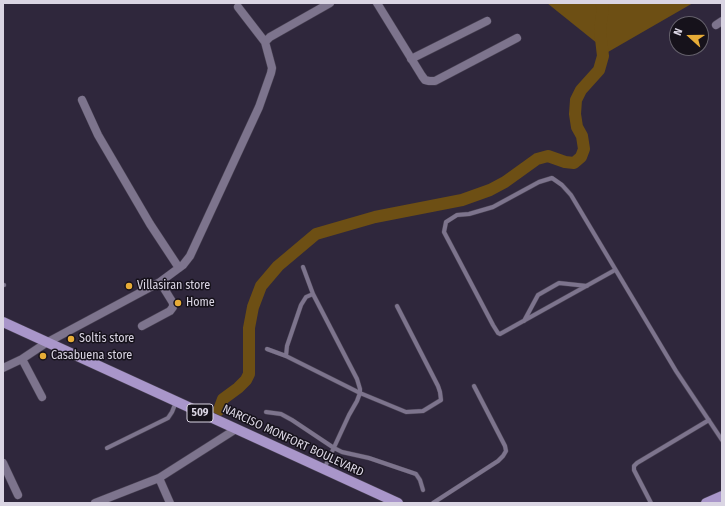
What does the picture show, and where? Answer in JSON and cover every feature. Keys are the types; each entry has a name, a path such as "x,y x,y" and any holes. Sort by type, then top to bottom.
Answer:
{"main road":[{"name":"NARCISO MONFORT BOULEVARD","path":"3,322 398,503"},
{"path":"706,503 722,496"}],"street":[{"path":"265,42 270,37 330,3"},
{"path":"377,3 425,80 435,81 517,38"},
{"path":"3,368 22,359 46,343 160,282 179,268 190,256 259,107 272,68 265,42 238,7"},
{"path":"411,59 487,21"},
{"path":"82,100 102,142 150,224 179,268"},
{"path":"142,326 170,311 173,307 173,303 160,282"},
{"path":"22,359 42,397"},
{"path":"95,503 159,478 236,429"},
{"path":"3,463 18,495"},
{"path":"159,478 170,503"}],"lane":[{"path":"615,270 500,334 498,333 446,238 444,232 446,222 457,215 469,214 493,207 539,182 552,178 562,185 571,195 676,370 722,440"},
{"path":"303,268 313,294 358,379 360,393 324,469"},
{"path":"523,322 538,295 559,283 587,286"},
{"path":"286,356 287,346 301,305 306,297 313,294"},
{"path":"267,349 286,356 360,393 406,412 423,411 441,400 438,386 397,306"},
{"path":"433,503 498,461 506,452 505,446 474,386"},
{"path":"107,448 168,418 176,402"},
{"path":"266,412 281,414 342,452 375,460 416,474 420,480 423,490"},
{"path":"651,503 634,470 634,466 637,462 709,420"}],"shaded area":[{"path":"547,3 693,3 669,16 608,52"}],"waterway":[{"path":"219,410 223,399 238,388 246,380 249,374 249,328 253,307 261,286 278,266 316,234 375,217 462,200 490,190 505,182 537,159 548,156 565,162 574,163 581,157 584,149 582,136 577,127 575,114 576,100 581,90 599,70 603,56 600,30 603,7 601,3"}],"place":[{"name":"Villasiran store","path":"129,286"},
{"name":"Home","path":"178,303"},
{"name":"Soltis store","path":"71,339"},
{"name":"Casabuena store","path":"43,356"}]}
